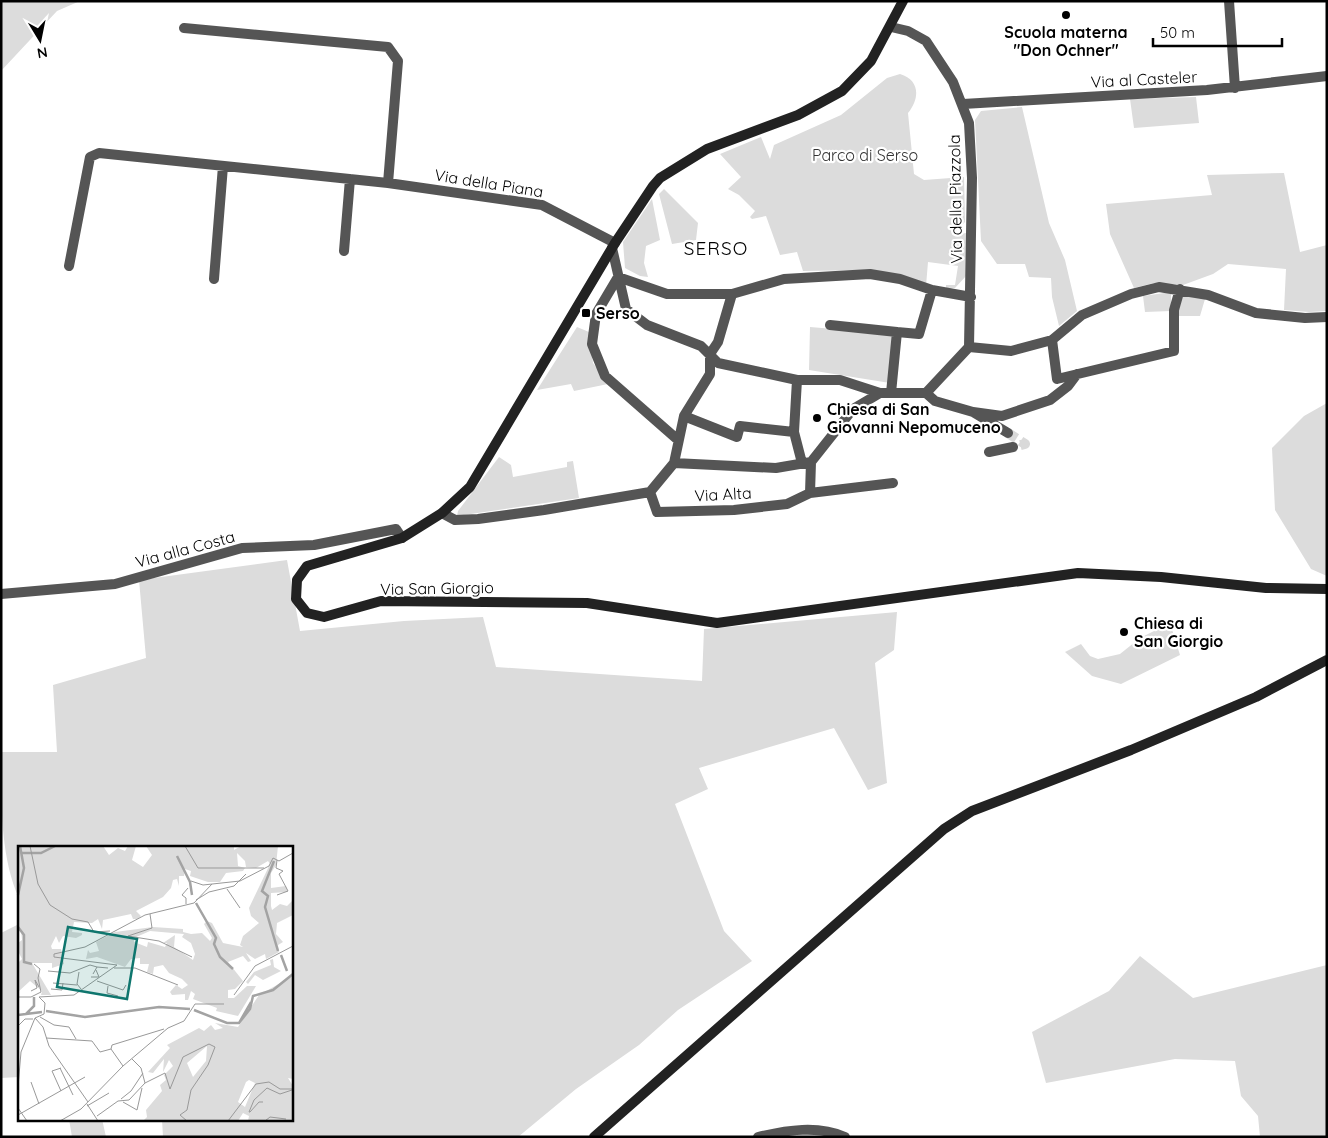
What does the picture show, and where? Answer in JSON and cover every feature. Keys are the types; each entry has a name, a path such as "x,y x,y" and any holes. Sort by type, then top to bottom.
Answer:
{"street":[{"name":"Via San Giorgio","path":"903,1 891,27 871,61 842,91 798,115 707,149 660,178 613,246 470,487 442,513 402,538 308,566 296,580 296,598 307,613 324,617 381,601 587,603 717,623 1078,573 1161,577 1266,588 1327,589"},
{"path":"1229,1 1235,88"},
{"name":"Via della Piazzola","path":"891,27 908,31 926,41 953,82 969,123 972,169 971,296 974,348"},
{"path":"184,28 388,47 398,61 388,183"},
{"name":"Via al Casteler","path":"963,104 1235,88 1327,76"},
{"name":"Via della Piana","path":"69,266 90,157 99,153 388,183 542,205 613,246"},
{"path":"214,279 223,166"},
{"path":"344,251 350,179"},
{"path":"613,246 626,310 647,325 701,346 718,363 796,380 840,380 880,393 926,393 935,401 972,412 1002,416 1050,400 1068,386 1077,374"},
{"path":"618,277 667,294 732,294 784,279 870,274 900,279 932,290 971,296"},
{"path":"618,277 596,314 592,344 605,376 678,440"},
{"path":"926,393 974,348 1012,351 1052,340 1082,315 1131,294 1159,287 1208,295 1256,313 1304,318 1327,317"},
{"path":"1052,340 1057,379 1174,351 1174,310 1180,289"},
{"path":"830,324 919,334 932,290"},
{"path":"442,513 455,520 478,519 650,492 674,463 684,416 710,374 710,354 718,342 732,294"},
{"path":"891,392 897,332"},
{"path":"796,380 794,432 807,462 810,493"},
{"path":"674,463 776,468 807,462 853,409 880,393"},
{"path":"972,412 1008,433"},
{"path":"684,416 738,437 740,426 794,432"},
{"path":"989,452 1013,447"},
{"name":"Via Alta","path":"650,492 657,512 734,510 787,504 810,493 893,483"},
{"name":"Via alla Costa","path":"1,594 114,584 242,548 314,545 396,529 402,538"},
{"path":"594,1137 944,829 972,812 1131,750 1256,697 1327,660"},
{"path":"758,1137 788,1130 831,1131 845,1137"}],"green space":[{"path":"1,1 80,1 57,11 1,71"},
{"name":"Parco di Serso","path":"900,74 911,81 916,90 915,101 908,113 914,174 924,180 964,177 965,222 952,235 966,233 966,276 955,288 946,289 946,285 955,285 958,266 928,262 926,286 875,270 803,271 797,252 780,255 766,216 752,219 750,217 755,211 739,195 728,189 741,177 720,154 761,137 770,159 774,145 841,115 887,78"},
{"path":"1196,97 1199,123 1134,128 1130,99"},
{"path":"1022,107 1049,223 1065,260 1077,311 1059,326 1052,297 1051,278 1029,277 1025,264 997,264 981,241 975,120 981,111"},
{"path":"1284,173 1300,252 1327,245 1327,311 1284,310 1286,269 1228,264 1213,274 1183,285 1154,283 1134,288 1110,234 1106,204 1212,195 1207,175"},
{"path":"664,189 698,223 696,240 672,244 659,194"},
{"path":"652,199 660,240 646,246 644,263 648,277 640,276 625,268 623,242"},
{"path":"1171,292 1171,311 1145,312 1143,296"},
{"path":"1183,294 1205,299 1200,316 1177,316"},
{"path":"577,327 589,332 593,363 608,384 574,391 571,384 537,390"},
{"path":"810,327 893,334 890,383 809,370"},
{"path":"1327,403 1327,576 1311,569 1275,510 1272,448 1304,416"},
{"path":"499,457 511,465 513,477 567,467 567,462 573,461 579,498 457,516 458,511"},
{"path":"287,560 300,631 404,621 483,617 496,667 702,681 704,629 897,612 894,650 875,663 887,783 868,790 834,728 699,768 708,789 675,804 724,931 752,961 678,1010 639,1045 576,1089 518,1137 163,1137 162,1120 292,1120 292,846 18,846 18,895 8,864 2,808 1,752 57,752 53,685 146,658 139,580"},
{"path":"1170,623 1180,655 1121,684 1092,676 1065,652 1081,644 1090,656 1098,659 1120,654 1140,638"},
{"path":"18,924 18,1077 1,1078 1,933"},
{"path":"1140,956 1193,998 1327,965 1327,1137 1260,1137 1258,1116 1241,1096 1235,1061 1175,1059 1046,1083 1032,1032 1109,991"},
{"path":"69,1120 102,1120 106,1137 72,1137"}],"tunnel":[{"path":"1008,433 1025,444 1013,447"}],"place":[{"name":"Scuola materna \"Don Ochner\"","path":"1066,15"},
{"name":"Serso","path":"586,313"},
{"name":"Chiesa di San Giovanni Nepomuceno","path":"817,418"},
{"name":"Chiesa di San Giorgio","path":"1124,632"}],"district":[{"name":"SERSO","path":"716,248"}]}
